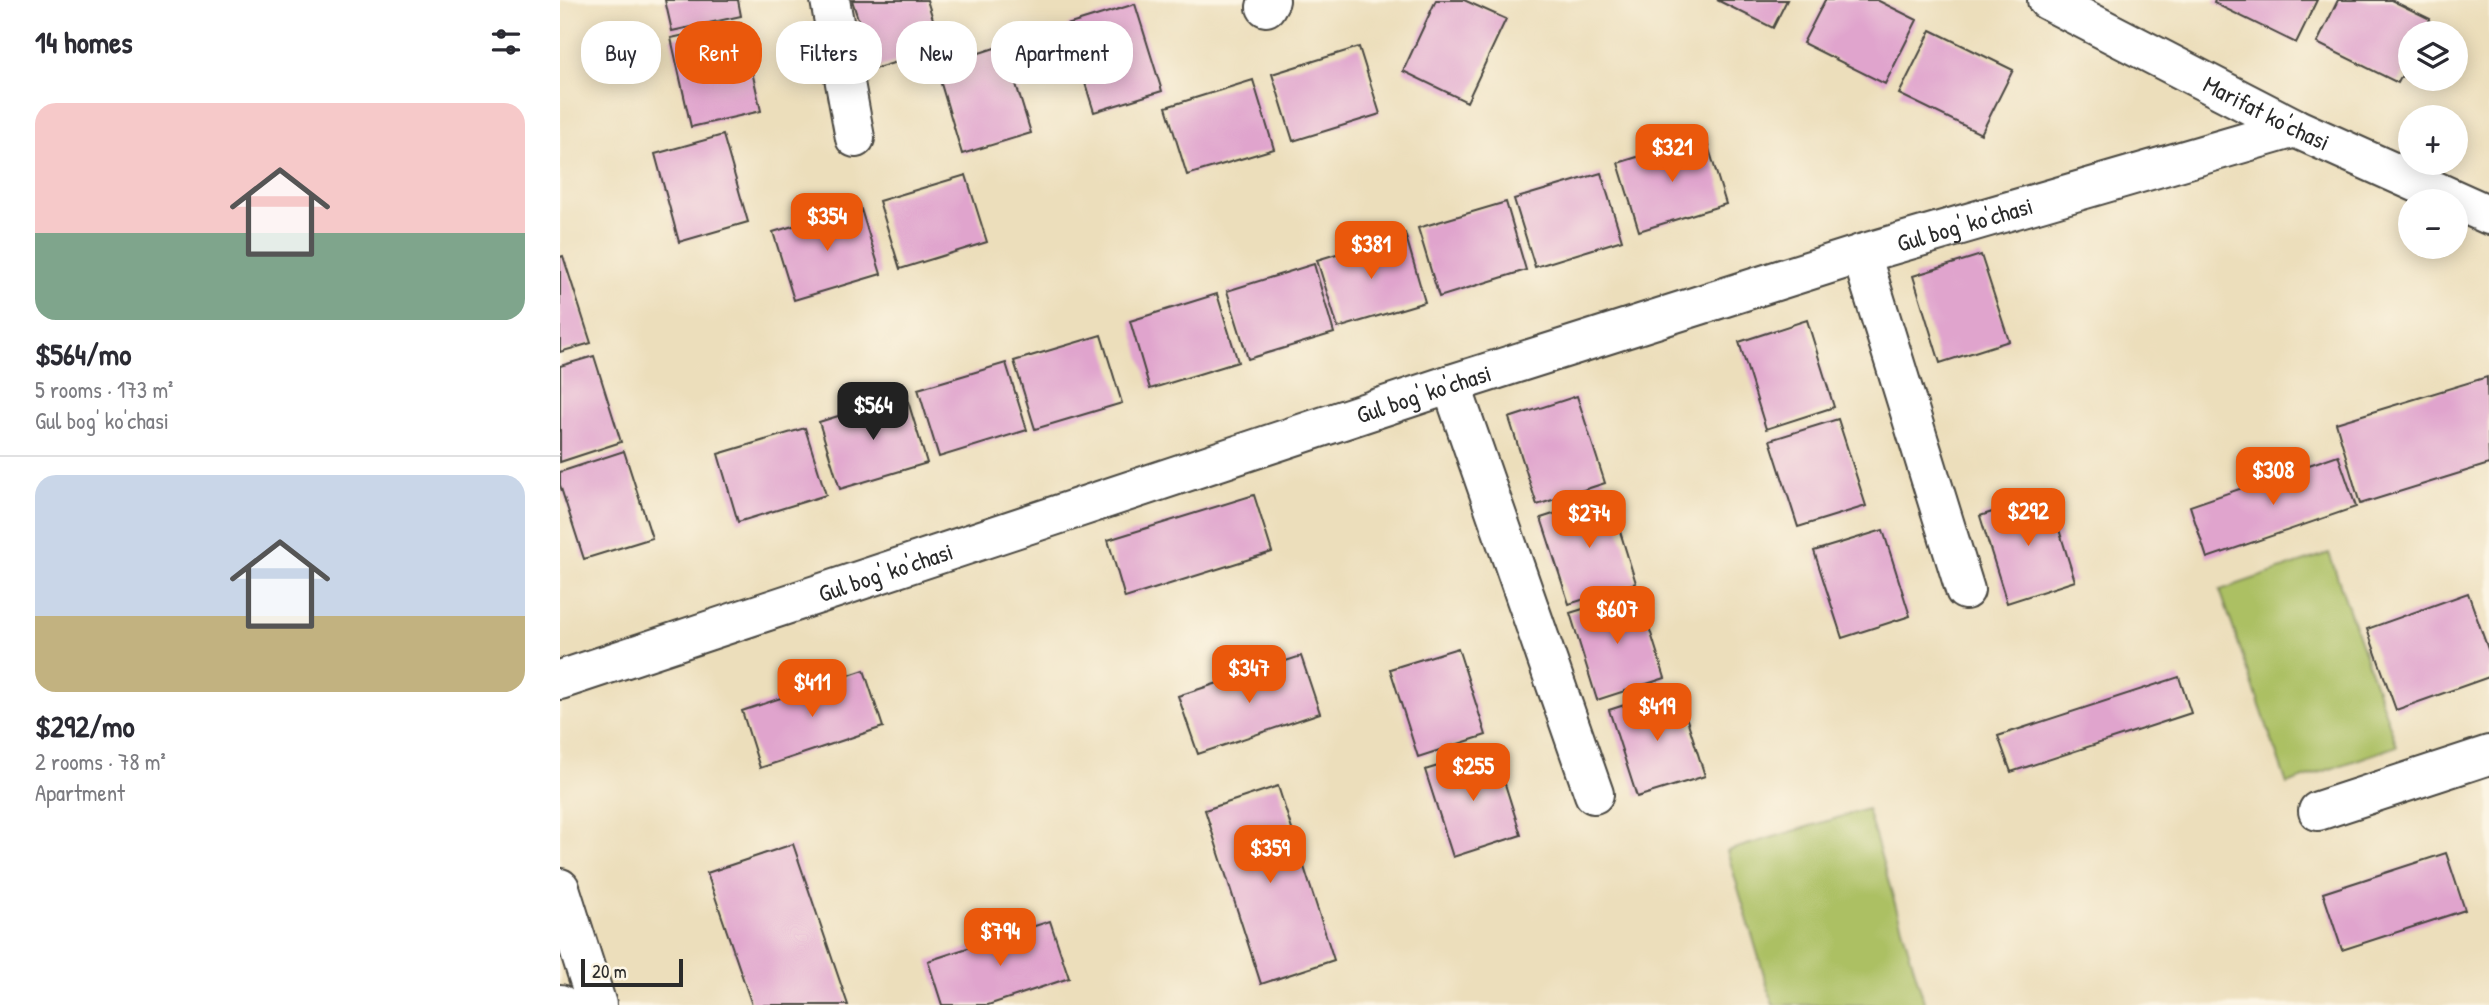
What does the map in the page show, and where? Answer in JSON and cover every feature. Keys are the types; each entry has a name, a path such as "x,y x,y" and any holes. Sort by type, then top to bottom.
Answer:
{"street":[{"path":"830,0 855,138"},
{"name":"Marifat ko'chasi","path":"2047,0 2295,128 2489,215"},
{"name":"Gul bog' ko'chasi","path":"560,680 1451,384 1861,254 2295,128"},
{"path":"1861,254 1965,590"},
{"path":"1451,384 1594,794"},
{"path":"2318,810 2489,755"},
{"path":"560,888 597,1005"}],"green space":[{"path":"2329,553 2397,746 2287,784 2220,590"},
{"path":"1867,809 1925,1005 1773,1005 1727,851"}],"building":[{"path":"665,0 738,0 741,16 718,21 675,21 675,30 672,31"},
{"path":"852,0 927,0 934,21 896,21 896,62 882,67 882,21 859,21"},
{"path":"1436,0 1464,0 1506,19 1467,102 1403,71"},
{"path":"1717,0 1787,0 1773,28"},
{"path":"1825,0 1877,0 1917,20 1885,84 1803,43"},
{"path":"2215,0 2317,0 2296,43 2214,3"},
{"path":"2338,0 2391,0 2430,19 2398,21 2398,83 2317,43"},
{"path":"1135,4 1162,91 1094,112 1085,84 1133,84 1133,21 1080,21"},
{"path":"1931,30 2013,70 1981,134 1899,94"},
{"path":"675,37 675,56 671,38"},
{"path":"1359,47 1380,114 1293,141 1272,74"},
{"path":"991,49 991,84 1016,84 1031,133 962,154 941,84 977,84 977,54"},
{"path":"1253,80 1274,149 1187,175 1166,107"},
{"path":"681,84 755,84 761,111 691,127"},
{"path":"723,135 748,222 679,242 655,154"},
{"path":"1705,136 1726,204 1639,231 1618,163"},
{"path":"1601,173 1622,240 1535,267 1514,199"},
{"path":"966,175 987,242 900,269 879,201"},
{"path":"1506,202 1526,270 1439,297 1418,228"},
{"path":"860,206 881,274 794,300 773,232"},
{"path":"1405,233 1425,302 1338,328 1317,260"},
{"path":"1981,255 2009,341 1940,363 1913,276"},
{"path":"563,256 591,343 560,352 560,257"},
{"path":"1314,264 1334,333 1248,359 1227,291"},
{"path":"1217,294 1238,362 1150,389 1130,321"},
{"path":"1807,320 1834,407 1766,429 1739,342"},
{"path":"1101,335 1122,403 1035,429 1014,361"},
{"path":"594,356 621,442 560,462 560,366"},
{"path":"1006,363 1027,430 939,457 918,389"},
{"path":"2487,377 2489,464 2360,504 2336,423"},
{"path":"906,395 927,463 840,489 819,422"},
{"path":"1577,396 1605,483 1537,505 1509,418"},
{"path":"1838,419 1866,506 1798,527 1770,440"},
{"path":"805,428 826,495 738,522 718,454"},
{"path":"624,451 652,538 584,559 560,485 560,472"},
{"path":"2338,455 2356,507 2207,558 2190,506"},
{"path":"2048,494 2075,581 2007,603 1980,516"},
{"path":"1254,495 1272,552 1125,598 1108,540"},
{"path":"1609,496 1636,583 1569,604 1541,518"},
{"path":"1883,530 1910,616 1842,638 1814,551"},
{"path":"1638,592 1665,678 1597,700 1570,613"},
{"path":"2468,593 2489,652 2489,677 2396,710 2367,629"},
{"path":"1458,648 1486,735 1418,757 1390,669"},
{"path":"1301,656 1320,713 1198,754 1178,696"},
{"path":"864,670 883,727 760,768 742,711"},
{"path":"2179,677 2191,713 2011,772 1998,736"},
{"path":"1677,688 1705,776 1637,797 1609,710"},
{"path":"1494,749 1521,835 1453,857 1425,770"},
{"path":"1278,786 1334,960 1261,984 1205,810"},
{"path":"793,844 848,1005 752,1005 707,873"},
{"path":"2446,853 2465,910 2342,950 2323,893"},
{"path":"1050,921 1069,978 988,1005 942,1005 928,961"}]}
